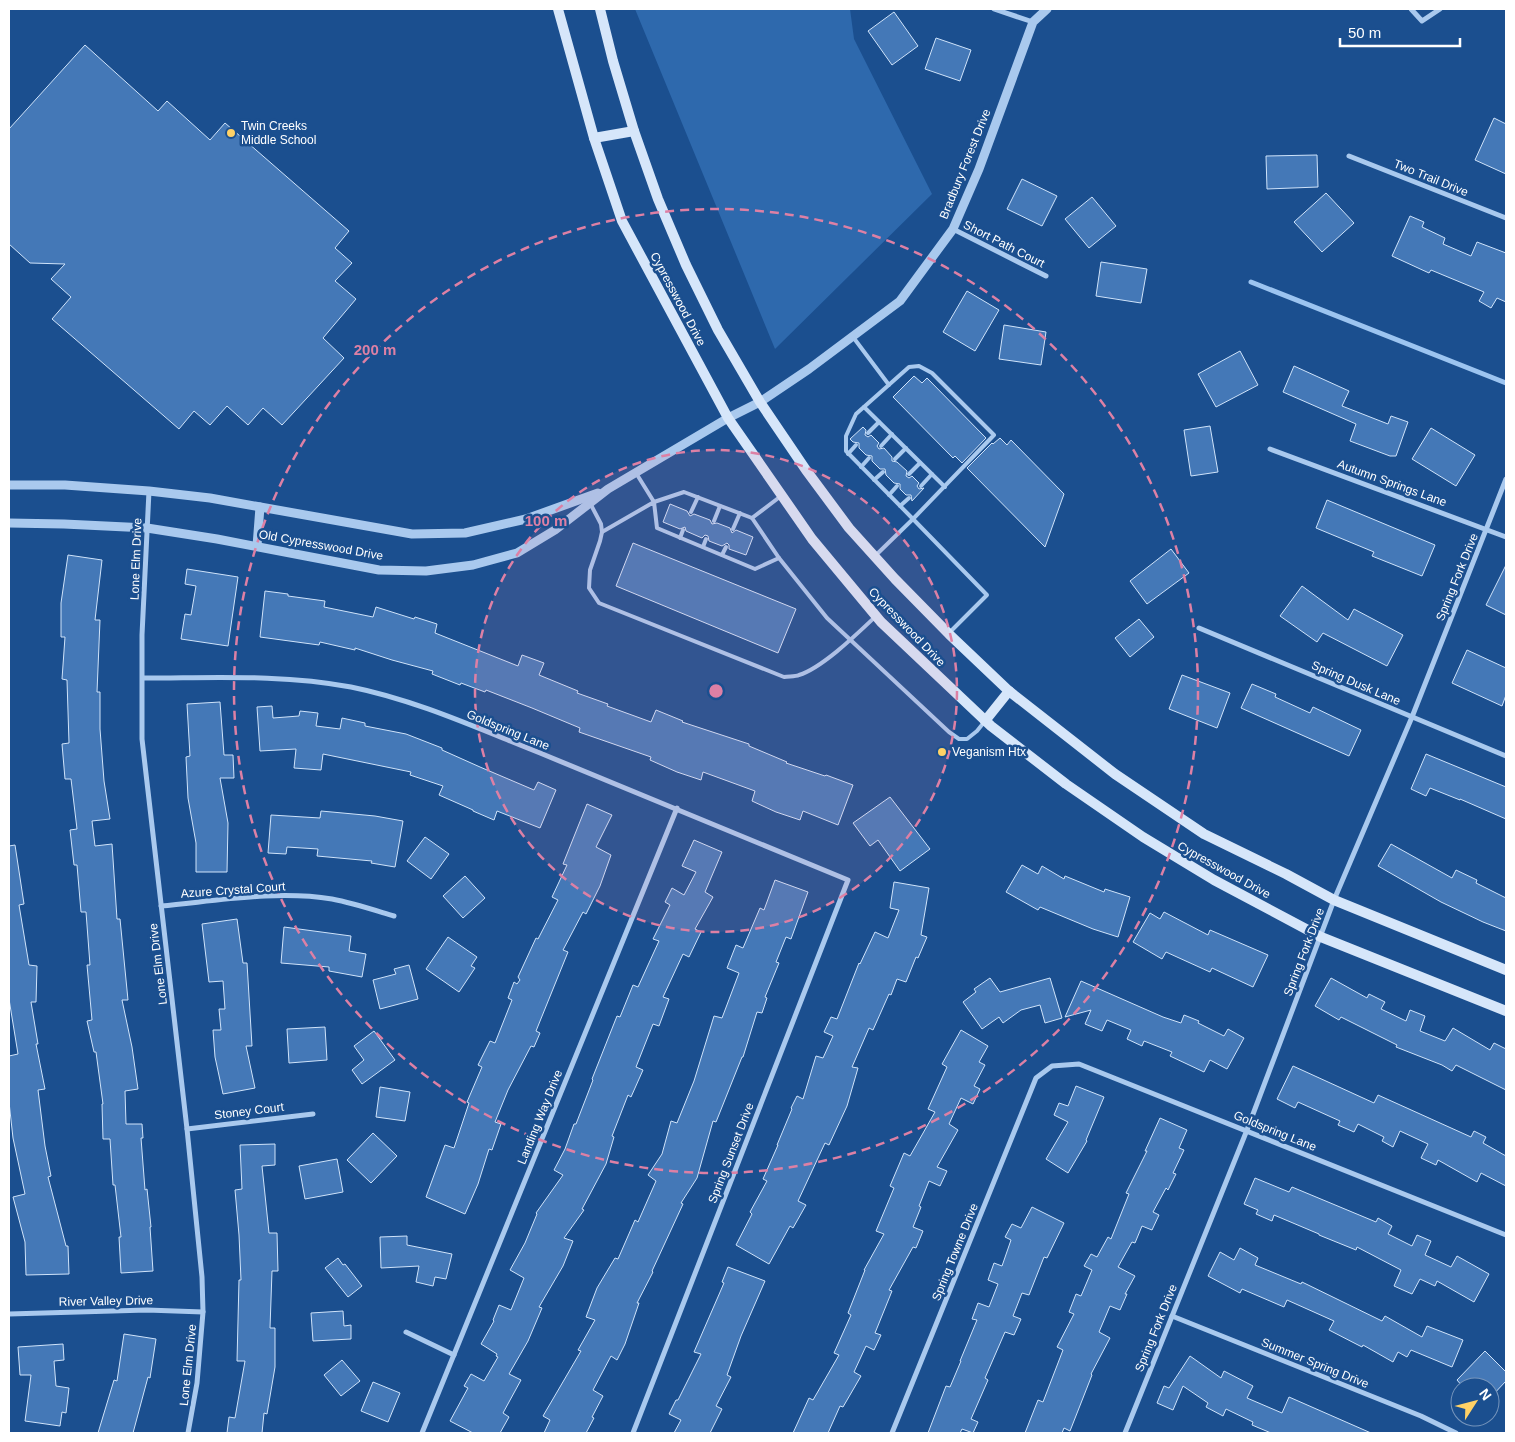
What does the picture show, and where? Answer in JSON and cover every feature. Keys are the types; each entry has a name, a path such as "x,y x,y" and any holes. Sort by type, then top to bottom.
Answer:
{"main road":[{"name":"Cypresswood Drive","path":"558,9 594,138 622,221 728,418 812,539 876,616 985,721 1066,784 1143,837 1214,880 1321,937 1506,1011"},
{"name":"Cypresswood Drive","path":"600,9 613,62 634,131 658,198 686,265 718,330 760,402 806,470 849,528 874,556 949,634 1009,691 1115,774 1204,834 1334,900 1506,970"},
{"path":"594,138 634,131"},
{"path":"985,721 1009,691"}],"street":[{"path":"994,9 1033,22"},
{"name":"Bradbury Forest Drive","path":"760,402 809,369 900,301 953,229 979,169 1033,22 1047,9"},
{"path":"1411,9 1422,21 1440,9"},
{"name":"Two Trail Drive","path":"1349,156 1506,218"},
{"name":"Short Path Court","path":"953,229 1046,276"},
{"name":"Old Cypresswood Drive","path":"9,523 147,528 257,546 379,570 426,571 473,566 517,553 555,530 608,489 728,418 760,402"},
{"name":"Autumn Springs Lane","path":"1270,449 1506,537"},
{"name":"Spring Fork Drive","path":"1124,1433 1247,1130 1334,900 1412,717 1506,479"},
{"name":"Old Cypresswood Drive","path":"9,485 66,485 210,498 412,534 465,533 526,519 608,489"},
{"name":"Lone Elm Drive","path":"149,491 142,635 142,739 202,1277 203,1312 197,1383 188,1433"},
{"path":"257,546 260,507"},
{"name":"Spring Dusk Lane","path":"1199,628 1506,756"},
{"name":"Goldspring Lane","path":"143,678 287,678 352,687 439,713 677,808 848,880"},
{"name":"Landing Way Drive","path":"422,1433 677,808"},
{"name":"Spring Sunset Drive","path":"633,1433 848,880"},
{"name":"Azure Crystal Court","path":"161,906 256,897 294,896 331,899 394,916"},
{"name":"Goldspring Lane","path":"1036,1078 1052,1066 1079,1064 1506,1235"},
{"name":"Spring Towne Drive","path":"892,1433 1036,1078"},
{"name":"Stoney Court","path":"187,1129 313,1114"},
{"name":"River Valley Drive","path":"9,1314 147,1310 203,1312"},
{"name":"Summer Spring Drive","path":"1172,1316 1421,1416 1456,1433"},
{"path":"406,1332 454,1355"}],"lane":[{"path":"853,337 889,385"},
{"path":"874,556 913,519 945,487 994,435 932,373 919,366 910,367 856,414 846,436 846,451 848,454 889,494 900,506 913,519 987,595 949,634"},
{"path":"864,407 945,487"},
{"path":"868,433 879,422"},
{"path":"881,446 892,434"},
{"path":"848,454 856,445"},
{"path":"895,459 906,448"},
{"path":"861,467 869,458"},
{"path":"909,474 920,463"},
{"path":"874,480 883,472"},
{"path":"636,473 654,502 657,528 754,569 779,558"},
{"path":"921,486 932,474"},
{"path":"889,494 897,486"},
{"path":"602,532 654,502 684,492 752,518 779,558 827,618 948,732 959,739 967,739 985,721"},
{"path":"752,518 781,496"},
{"path":"691,512 698,497"},
{"path":"900,506 909,498"},
{"path":"590,503 602,532 590,570 589,588 599,603 784,677 799,676 812,669 850,640 876,616"},
{"path":"714,521 720,506"},
{"path":"733,529 740,513"},
{"path":"680,538 683,530"},
{"path":"703,547 706,539"},
{"path":"722,556 726,547"}],"shaded area":[{"path":"635,9 850,9 854,39 932,194 775,349"}],"building":[{"path":"894,12 918,46 892,65 868,31"},
{"path":"936,38 971,50 960,81 925,69"},
{"path":"85,45 158,111 167,101 210,140 225,123 349,231 335,248 352,263 335,281 356,299 323,338 344,358 282,425 263,408 248,425 227,406 210,425 194,411 179,429 52,319 71,297 51,279 65,264 30,263 9,244 9,129"},
{"path":"1494,118 1506,124 1506,174 1475,160"},
{"path":"1317,155 1318,187 1267,189 1266,156"},
{"path":"1022,179 1057,196 1042,226 1007,209"},
{"path":"1326,193 1354,223 1322,252 1294,222"},
{"path":"1092,197 1116,226 1089,248 1065,219"},
{"path":"1410,216 1424,222 1422,227 1445,238 1443,244 1471,256 1477,242 1506,253 1506,302 1497,298 1491,308 1479,301 1484,292 1431,270 1429,273 1392,256"},
{"path":"1101,262 1147,269 1141,303 1096,296"},
{"path":"967,291 999,310 975,351 943,332"},
{"path":"1004,325 1046,332 1041,365 999,359"},
{"path":"1240,351 1258,385 1216,407 1198,374"},
{"path":"1294,366 1349,391 1342,406 1388,424 1391,416 1408,422 1396,456 1390,456 1350,441 1356,424 1283,392"},
{"path":"914,376 922,383 927,378 986,438 962,463 955,456 953,458 893,397"},
{"path":"1210,426 1218,472 1191,476 1184,430"},
{"path":"863,427 866,430 865,435 868,437 871,435 879,443 877,446 879,449 884,448 892,457 892,461 897,462 907,471 906,476 909,478 912,476 919,483 917,486 919,489 924,488 912,501 911,495 906,495 900,489 900,484 894,483 886,475 885,469 880,469 872,461 872,456 866,455 859,448 859,443 853,442 850,439"},
{"path":"1431,428 1475,455 1456,486 1412,459"},
{"path":"1000,438 1007,445 1011,440 1064,494 1045,547 967,468 992,443"},
{"path":"1327,500 1435,545 1422,576 1372,556 1374,552 1316,528"},
{"path":"670,504 687,511 690,516 694,514 710,520 712,524 717,523 730,528 732,533 736,530 753,537 746,555 729,549 727,543 722,546 709,541 708,536 705,535 702,538 686,531 685,527 680,529 663,522"},
{"path":"633,543 796,609 778,653 616,586"},
{"path":"1171,549 1189,573 1147,604 1130,581"},
{"path":"68,555 102,560 95,620 100,620 97,692 100,692 100,729 104,781 110,819 92,821 95,846 112,844 117,919 120,919 128,1000 122,1000 132,1047 138,1089 125,1091 126,1124 142,1124 143,1138 141,1138 145,1190 147,1189 151,1227 153,1271 121,1273 119,1237 121,1237 115,1185 113,1185 110,1139 103,1139 103,1104 96,1052 94,1052 87,1021 92,1020 87,965 90,965 86,912 81,912 77,865 74,865 70,830 77,829 71,779 65,779 62,744 69,743 67,680 62,679 65,637 61,637 61,603"},
{"path":"1506,565 1506,615 1486,605"},
{"path":"187,569 238,577 228,646 181,639 185,614 191,615 196,586 185,584"},
{"path":"1302,586 1348,620 1354,609 1403,635 1387,666 1323,633 1317,642 1280,616"},
{"path":"265,591 325,601 324,607 373,617 376,607 437,624 435,633 518,666 522,655 544,663 539,675 578,691 577,693 608,704 607,706 651,722 656,710 682,722 749,744 749,746 786,763 853,785 838,825 803,811 800,820 752,801 755,791 703,772 701,780 677,772 650,760 651,757 579,732 580,728 486,690 485,692 461,683 460,685 432,674 433,671 355,648 355,650 320,642 319,645 260,637"},
{"path":"1139,619 1154,637 1130,657 1115,638"},
{"path":"1467,650 1506,668 1506,695 1502,706 1452,683"},
{"path":"1182,675 1230,693 1217,728 1169,709"},
{"path":"1252,684 1276,694 1275,697 1310,713 1313,707 1361,730 1349,756 1241,708"},
{"path":"220,702 224,755 233,755 234,778 220,778 228,823 227,872 196,872 196,843 188,798 186,757 190,756 187,704"},
{"path":"272,706 273,718 299,716 300,711 318,713 316,726 340,729 342,718 365,723 365,726 406,734 442,748 442,750 534,790 538,782 556,790 540,828 497,811 494,820 473,811 439,795 443,786 410,775 411,772 323,754 321,770 294,768 296,749 260,751 257,707"},
{"path":"1426,754 1506,787 1506,819 1430,788 1426,796 1411,789"},
{"path":"890,797 930,849 900,871 878,840 870,846 853,823"},
{"path":"587,804 612,815 596,847 611,855 600,886 586,914 583,912 563,950 568,952 536,1031 540,1033 534,1047 531,1046 508,1090 495,1122 501,1124 492,1150 489,1149 478,1184 465,1214 426,1197 445,1145 454,1148 469,1103 467,1102 482,1067 478,1065 490,1041 495,1043 512,1000 508,998 514,982 517,984 520,980 518,977 536,938 538,939 558,900 552,897 567,865 563,864"},
{"path":"321,811 375,816 403,821 395,867 371,863 372,861 317,856 318,849 287,847 286,854 268,853 271,815 320,818"},
{"path":"425,837 449,854 431,879 407,861"},
{"path":"694,840 722,852 705,892 713,897 695,929 701,932 689,957 683,954 663,997 669,999 659,1026 653,1024 636,1067 643,1070 631,1097 628,1095 612,1136 614,1137 606,1164 582,1209 584,1210 564,1238 573,1241 563,1266 539,1307 542,1308 528,1341 509,1374 521,1380 503,1413 509,1417 500,1433 473,1433 450,1421 468,1388 464,1386 471,1374 484,1381 498,1357 496,1356 497,1354 481,1344 494,1321 499,1305 511,1310 524,1278 510,1270 525,1243 536,1213 563,1175 554,1170 565,1149 574,1124 576,1124 617,1016 620,1017 633,985 638,987 659,941 653,939 670,905 665,902 672,888 684,895 696,872 682,866"},
{"path":"1391,844 1452,878 1456,870 1477,880 1476,883 1506,898 1506,931 1441,902 1378,866"},
{"path":"15,845 24,904 19,905 29,965 37,966 36,1002 31,1002 38,1044 36,1044 45,1089 38,1090 51,1176 48,1177 66,1246 68,1246 69,1274 26,1275 25,1242 13,1197 25,1194 13,1138 9,1102 9,1056 18,1054 9,999 9,846"},
{"path":"1022,865 1038,874 1042,866 1064,879 1065,876 1104,892 1105,889 1130,897 1118,937 1093,929 1040,907 1038,910 1006,892"},
{"path":"465,876 485,898 463,918 443,896"},
{"path":"775,880 808,892 791,939 786,937 776,962 779,963 765,997 767,998 762,1013 757,1012 743,1057 716,1122 713,1121 697,1178 681,1203 683,1204 637,1303 639,1303 625,1344 617,1360 611,1356 593,1390 603,1396 586,1433 544,1433 550,1420 543,1416 581,1351 578,1350 595,1320 586,1317 597,1288 615,1258 618,1259 635,1220 638,1222 656,1181 648,1175 662,1154 671,1121 677,1123 694,1081 714,1016 722,1018 739,973 727,968 736,945 743,948 760,908 764,910"},
{"path":"894,882 929,888 921,935 927,937 918,958 916,957 906,982 897,979 873,1030 869,1028 852,1067 858,1068 847,1106 829,1145 825,1143 798,1201 806,1205 793,1228 790,1226 769,1264 736,1245 752,1214 750,1212 767,1181 763,1179 791,1108 797,1096 803,1099 816,1056 823,1058 833,1036 824,1032 831,1017 837,1019 859,963 875,932 888,938 899,910 890,908"},
{"path":"1164,912 1208,935 1210,930 1268,955 1253,987 1212,968 1210,972 1166,952 1162,959 1133,942 1150,913 1160,919"},
{"path":"237,919 243,963 247,963 252,1046 246,1046 255,1088 223,1094 215,1057 213,1030 221,1030 219,1009 225,1009 223,981 209,982 202,924"},
{"path":"284,927 351,936 349,951 366,954 362,977 329,971 329,967 281,963"},
{"path":"448,937 477,957 471,966 475,968 459,992 426,969"},
{"path":"409,965 418,999 380,1009 373,980 396,974 394,969"},
{"path":"990,978 1000,992 1050,978 1062,1018 1045,1023 1040,1005 1021,1010 1003,1023 999,1017 982,1029 963,1002 976,992 974,989"},
{"path":"1331,978 1367,998 1369,994 1385,1002 1381,1009 1406,1021 1410,1010 1425,1016 1420,1031 1445,1041 1453,1028 1490,1050 1494,1043 1506,1049 1506,1090 1456,1065 1452,1071 1442,1065 1396,1047 1397,1045 1341,1017 1339,1020 1315,1006"},
{"path":"1081,981 1163,1017 1181,1023 1184,1015 1199,1021 1198,1023 1224,1036 1228,1029 1244,1038 1227,1069 1210,1060 1204,1072 1170,1056 1172,1052 1144,1041 1142,1046 1127,1039 1131,1030 1107,1020 1102,1031 1085,1024 1091,1010 1065,1017"},
{"path":"325,1027 327,1060 289,1063 287,1029"},
{"path":"961,1030 988,1046 979,1062 985,1065 974,1086 980,1089 973,1104 961,1098 949,1124 958,1130 937,1167 947,1171 940,1186 929,1181 913,1227 923,1231 916,1248 913,1247 889,1290 892,1291 875,1333 881,1335 874,1350 866,1346 854,1372 861,1376 843,1407 840,1406 828,1433 793,1433 809,1398 813,1400 839,1355 834,1353 851,1315 848,1313 864,1270 884,1234 876,1231 894,1188 890,1186 904,1153 910,1156 935,1112 928,1109 947,1067 942,1064"},
{"path":"374,1031 395,1060 362,1084 352,1070 364,1060 354,1046"},
{"path":"1293,1066 1374,1103 1378,1095 1471,1137 1474,1131 1486,1137 1483,1143 1506,1156 1506,1186 1481,1173 1477,1182 1438,1160 1436,1165 1421,1158 1428,1144 1400,1131 1393,1147 1382,1141 1384,1137 1358,1124 1354,1132 1338,1125 1340,1121 1298,1102 1295,1108 1277,1099"},
{"path":"1076,1086 1104,1097 1087,1141 1068,1173 1046,1159 1068,1122 1054,1115 1059,1103 1068,1106"},
{"path":"380,1087 410,1092 405,1121 376,1117"},
{"path":"1160,1118 1187,1130 1179,1148 1184,1150 1173,1173 1176,1174 1168,1190 1166,1188 1153,1212 1159,1215 1152,1230 1142,1226 1135,1243 1132,1242 1118,1267 1135,1276 1125,1294 1127,1294 1120,1310 1110,1306 1099,1332 1110,1338 1091,1374 1070,1431 1064,1428 1062,1433 1025,1433 1038,1400 1043,1402 1063,1350 1057,1347 1074,1314 1069,1312 1076,1294 1081,1296 1092,1270 1084,1266 1091,1254 1097,1257 1108,1237 1111,1239 1129,1194 1126,1193 1147,1151 1145,1151"},
{"path":"373,1133 397,1156 371,1183 347,1160"},
{"path":"275,1144 275,1165 262,1166 269,1233 277,1233 278,1271 272,1271 270,1328 275,1328 275,1367 267,1414 264,1413 262,1433 227,1433 229,1417 235,1418 245,1361 237,1361 239,1280 241,1280 235,1190 242,1189 240,1145"},
{"path":"337,1159 343,1192 305,1199 299,1166"},
{"path":"1255,1178 1289,1192 1292,1187 1376,1222 1378,1218 1392,1226 1388,1234 1412,1246 1417,1235 1431,1241 1425,1255 1451,1267 1457,1256 1489,1274 1474,1302 1437,1281 1435,1286 1420,1279 1412,1294 1394,1286 1401,1270 1357,1247 1356,1250 1274,1215 1272,1221 1256,1214 1258,1210 1244,1204"},
{"path":"1032,1207 1064,1223 1047,1258 1044,1257 1029,1295 1022,1293 1013,1316 1021,1319 1014,1335 1005,1332 985,1378 988,1380 971,1419 978,1422 973,1433 962,1429 960,1433 928,1433 946,1386 950,1387 977,1320 972,1319 978,1303 989,1307 998,1284 988,1280 994,1263 1002,1266 1011,1240 1005,1237 1012,1224 1021,1228"},
{"path":"407,1236 407,1245 452,1254 446,1279 435,1277 433,1286 416,1282 419,1266 381,1268 380,1237"},
{"path":"1240,1248 1258,1258 1255,1265 1301,1284 1302,1282 1382,1321 1385,1316 1422,1337 1427,1326 1463,1340 1452,1367 1411,1350 1407,1357 1398,1352 1393,1362 1363,1345 1362,1347 1329,1330 1334,1321 1287,1300 1284,1307 1242,1289 1240,1293 1208,1276 1220,1252 1234,1260"},
{"path":"338,1258 362,1286 348,1297 325,1268"},
{"path":"728,1267 765,1281 741,1336 727,1375 731,1377 716,1406 722,1409 710,1433 674,1433 681,1420 669,1414 701,1354 694,1352 724,1283 722,1282"},
{"path":"343,1311 344,1326 351,1325 351,1339 313,1341 311,1313"},
{"path":"124,1334 156,1339 150,1378 148,1377 133,1433 98,1433 114,1380 117,1381"},
{"path":"63,1344 64,1360 54,1361 56,1386 69,1388 66,1413 62,1412 60,1426 25,1421 31,1375 20,1375 18,1347"},
{"path":"1485,1351 1506,1372 1506,1381 1500,1387 1500,1377 1460,1377"},
{"path":"1190,1356 1221,1378 1224,1371 1253,1386 1247,1398 1282,1413 1289,1397 1371,1433 1271,1433 1252,1425 1253,1422 1226,1409 1223,1416 1206,1407 1208,1403 1183,1386 1173,1410 1157,1403 1164,1386 1169,1388"},
{"path":"342,1360 360,1381 341,1396 324,1375"},
{"path":"373,1382 400,1393 388,1422 361,1411"}],"waterway":[{"path":"1251,282 1506,383"}],"place":[{"name":"Twin Creeks Middle School","path":"231,133"},
{"name":"Veganism Htx","path":"942,752"}]}
